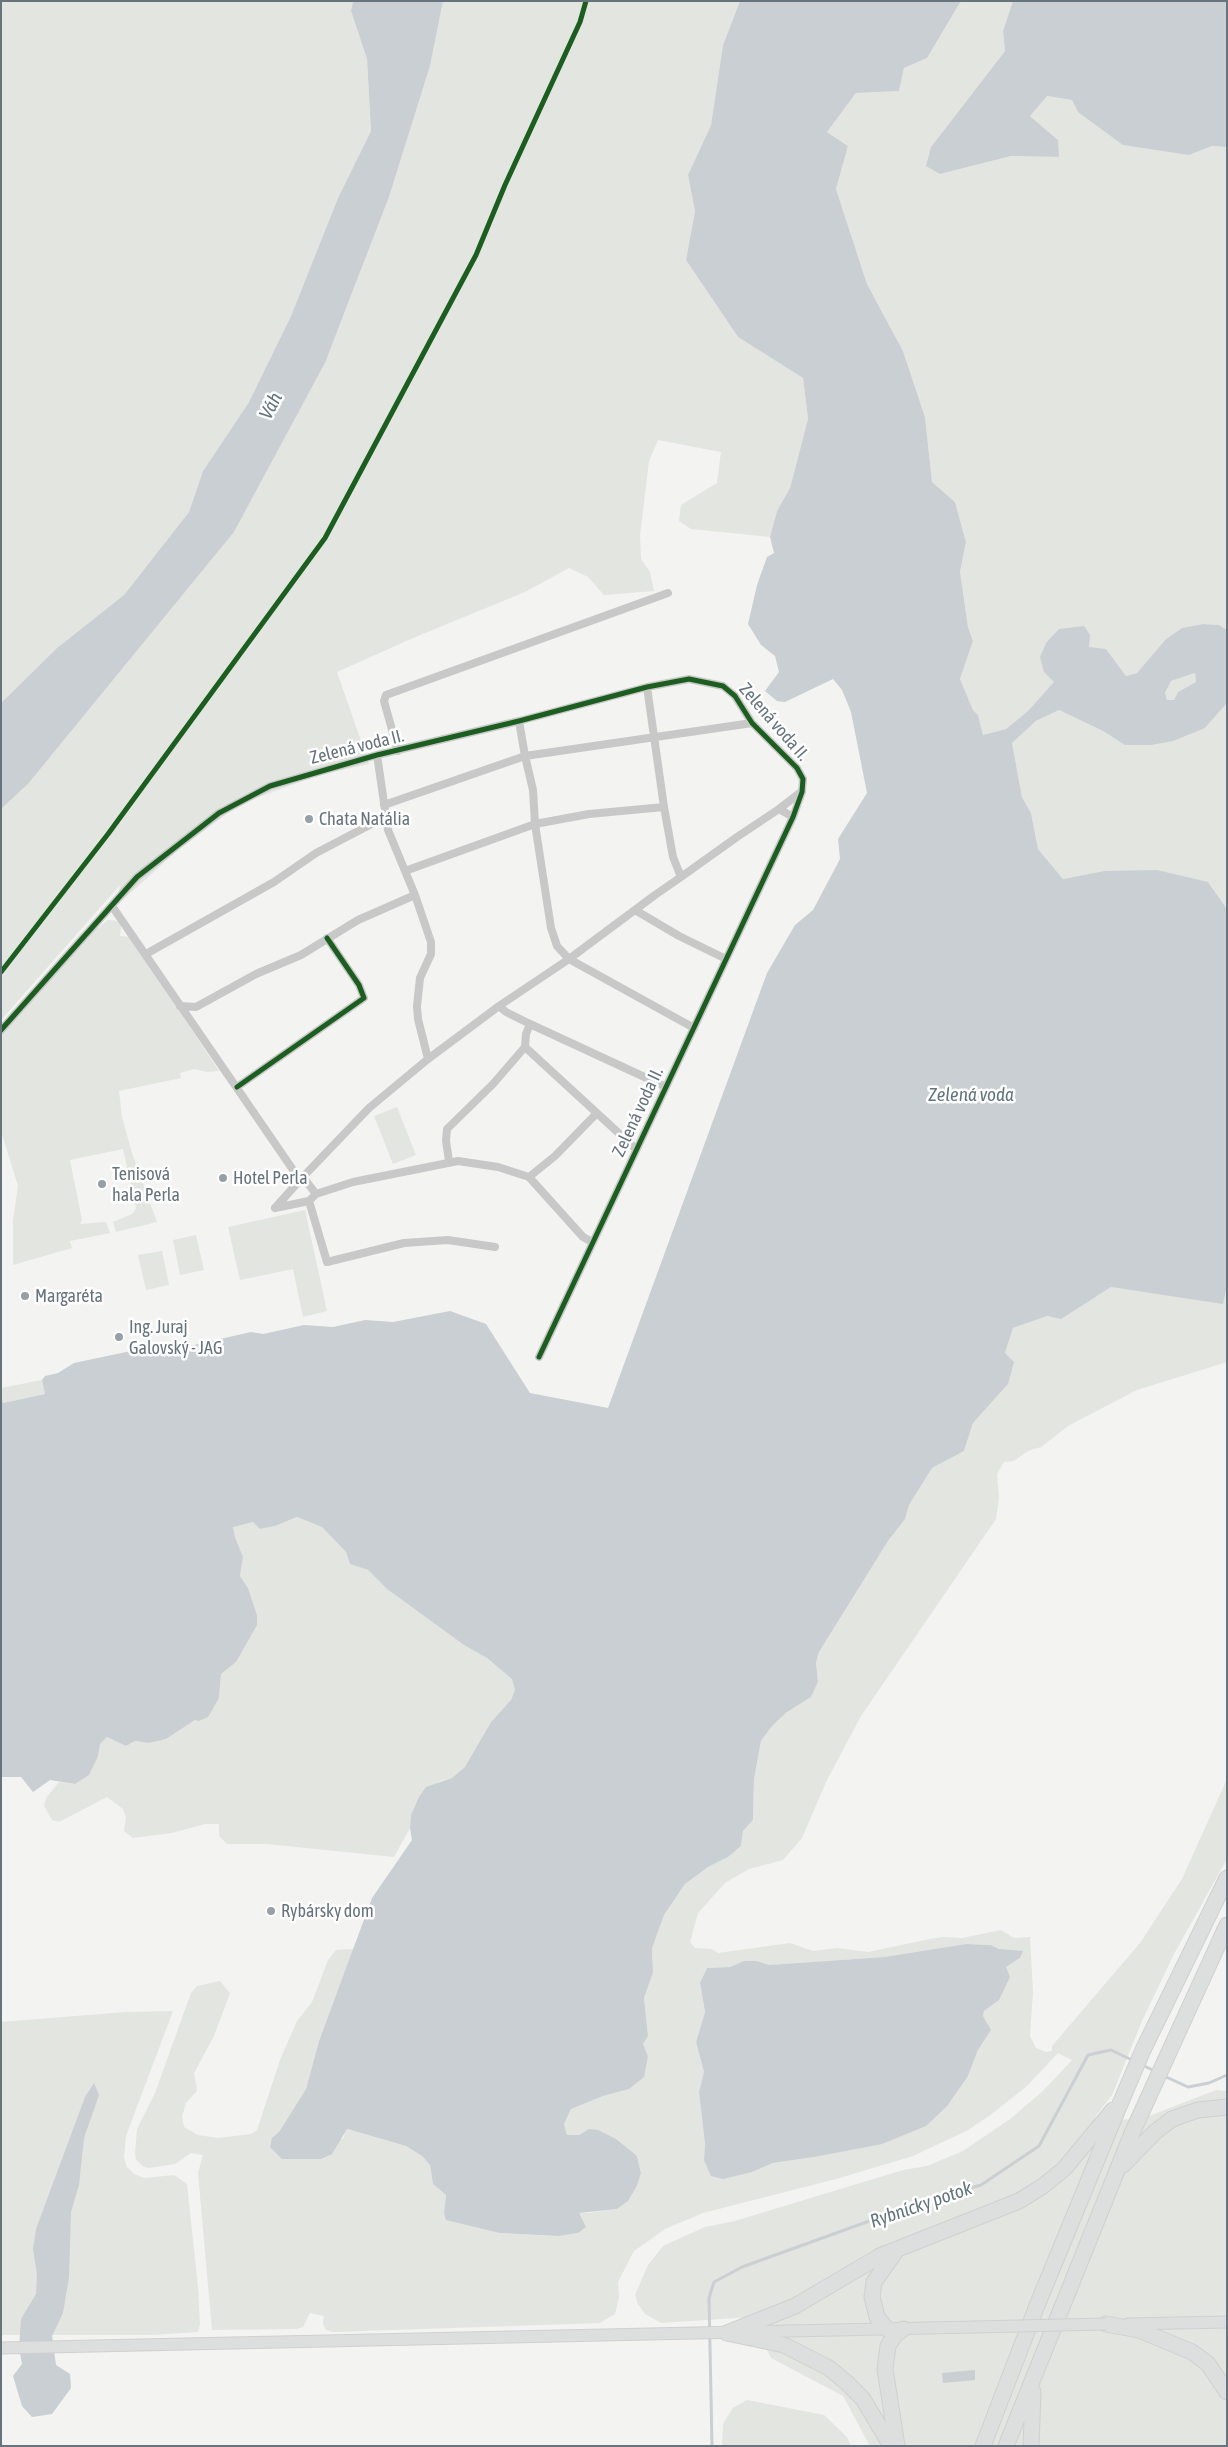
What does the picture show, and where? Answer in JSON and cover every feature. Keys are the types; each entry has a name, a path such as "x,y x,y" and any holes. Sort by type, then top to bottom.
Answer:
{"highway":[{"path":"983,2446 1034,2311 1143,2050 1227,1878"},
{"path":"1006,2446 1153,2087 1227,1926"},
{"path":"727,2333 795,2306 880,2256 1001,2209 1043,2186 1074,2159 1105,2118 1120,2104"},
{"path":"1118,2170 1147,2139 1172,2119 1198,2110 1227,2107"},
{"path":"896,2250 874,2282 872,2298 877,2317 895,2329 895,2335 888,2346 884,2370 897,2446"},
{"path":"1106,2324 1139,2330 1192,2352 1208,2364 1227,2392"},
{"path":"727,2333 784,2345 828,2368 847,2382 863,2399 891,2446"},
{"path":"1031,2446 1033,2383"}],"main road":[{"path":"1,2348 1227,2322"}],"street":[{"path":"398,751 384,701 386,695 668,593"},
{"name":"Zelená voda II.","path":"1,1030 137,877 219,814 242,800 286,781 377,755 519,722 648,687 689,679 723,686 735,696 752,723 797,768 803,780 802,792 793,817 539,1357"},
{"path":"648,687 664,807 673,857 681,877"},
{"path":"519,722 532,790 535,824 551,928 557,946 569,958 694,1028"},
{"name":"Zelená voda II.","path":"384,805 525,756 752,723"},
{"name":"Zelená voda II.","path":"377,755 385,817 392,844 415,895 432,948 420,978 417,1006 418,1019 428,1059"},
{"path":"592,1242 583,1238 529,1177 498,1167 450,1161 353,1182 316,1194 310,1201 275,1208 369,1108 428,1059 499,1006 802,792"},
{"path":"405,871 535,824 589,814 664,807"},
{"path":"779,809 793,817"},
{"path":"146,954 274,882 316,853 385,817"},
{"path":"180,1006 196,1007 256,974 300,955 358,920 415,895"},
{"path":"112,906 301,1179 316,1194"},
{"path":"635,910 679,936 726,959"},
{"path":"237,1087 364,998 359,984 328,938"},
{"name":"Zelená voda II.","path":"499,1006 506,1012 530,1024 666,1087"},
{"path":"191,1021 196,1007"},
{"path":"450,1161 446,1141 447,1129 493,1084 525,1047 526,1034 530,1024"},
{"name":"Zelená voda II.","path":"525,1047 636,1149"},
{"path":"529,1177 555,1156 596,1113"},
{"path":"310,1201 327,1262 404,1243 448,1240 495,1247"}],"shaded area":[{"path":"1,1 353,1 351,11 367,59 371,131 338,198 291,316 249,402 203,471 189,512 124,595 57,648 1,703"},
{"path":"443,1 740,1 723,45 711,125 688,175 695,211 686,260 738,337 803,378 808,419 790,488 777,511 770,537 691,529 679,521 681,505 717,483 721,452 658,440 649,461 640,535 641,559 650,572 654,591 604,595 588,577 569,568 525,592 413,638 337,672 369,764 319,775 240,804 178,850 116,906 120,885 1,1020 1,809 28,784 234,532 325,363 389,197 430,66"},
{"path":"961,1 1013,1 1003,31 1005,51 931,147 940,174 1011,156 1058,157 1058,140 1030,116 1046,96 1072,100 1078,112 1189,155 1212,146 1227,147 1227,630 1219,625 1203,624 1182,628 1166,639 1137,673 1126,676 1106,649 1055,682 1028,711 1006,729 983,735 978,715 973,710 960,679 973,641 968,627 960,572 966,542 955,502 932,482 925,417 903,351 867,284 836,189 848,146 827,132 856,93 899,91 904,68 927,58"},
{"path":"1195,673 1196,682 1178,692 1174,700 1167,700 1165,693 1171,681"},
{"path":"1227,703 1227,909 1208,882 1104,871 1063,879 1038,849 1031,813 1022,797 1012,743 1036,721 1059,710 1103,731 1125,745 1205,728"},
{"path":"108,920 118,921 121,926 120,936 130,937 219,1071 207,1072 194,1069 180,1073 181,1078 119,1091 122,1117 132,1153 157,1222 116,1232 113,1222 132,1214 136,1208 123,1149 70,1160 82,1220 80,1224 106,1222 110,1233 70,1241 72,1248 13,1265 13,1220 18,1186 1,1131 1,1035 92,932"},
{"path":"397,1107 416,1155 393,1164 374,1116"},
{"path":"305,1210 327,1311 303,1317 293,1269 240,1280 228,1227"},
{"path":"196,1235 204,1270 180,1275 173,1240"},
{"path":"162,1251 169,1285 146,1290 138,1255"},
{"path":"1227,1286 1227,1362 1137,1390 1068,1426 1041,1447 1028,1451 1014,1461 1004,1462 997,1474 999,1498 996,1519 861,1716 827,1780 802,1838 783,1860 749,1869 725,1883 698,1913 690,1942 695,1948 712,1949 718,1953 790,1943 813,1951 837,1948 868,1952 930,1939 943,1937 962,1938 1001,1930 1014,1938 1030,1937 1033,1992 1030,2036 1036,2048 1046,2052 1052,2051 1052,2046 1140,1943 1182,1879 1227,1779 1227,1859 1174,1954 1142,2021 1112,2095 1095,2117 1096,2124 1149,2116 1216,2090 1227,2091 1227,2446 870,2446 843,2396 771,2358 751,2317 661,2323 645,2314 638,2304 635,2295 648,2265 663,2246 705,2227 735,2221 903,2170 927,2166 963,2151 1010,2119 1043,2091 1072,2060 1058,2053 1027,2086 989,2116 968,2130 913,2156 836,2179 703,2213 665,2229 634,2251 618,2282 619,2297 615,2314 600,2323 333,2332 326,2330 323,2324 324,2316 310,2313 303,2327 297,2329 212,2330 198,2173 203,2155 191,2153 175,2164 149,2168 144,2167 136,2160 135,2153 137,2129 155,2093 191,1993 197,1986 220,1981 230,1993 214,2036 194,2073 197,2091 186,2103 182,2117 184,2127 198,2135 218,2138 251,2134 257,2130 280,2060 297,2021 312,2002 328,1960 336,1950 354,1949 319,2041 306,2089 279,2132 343,2139 346,2129 406,2146 422,2156 430,2165 433,2184 446,2195 444,2213 500,2233 559,2236 578,2233 578,2213 617,2209 628,2201 637,2186 641,2173 637,2156 589,2129 579,2135 567,2135 564,2124 571,2109 603,2096 629,2089 648,2056 643,2044 648,2036 644,1998 653,1973 652,1948 664,1915 685,1884 708,1867 728,1857 741,1846 743,1831 753,1820 754,1779 761,1741 772,1726 787,1712 811,1697 818,1682 816,1663 819,1652 888,1541 905,1519 909,1505 932,1468 964,1451 973,1423 1008,1384 1005,1353 1013,1328 1047,1316 1061,1318 1111,1287 1223,1303","holes":["966,1944 991,1945 1020,1958 1006,1967 999,2000 984,2011 983,2016 991,2030 978,2050 968,2076 814,2157 773,2163 752,2172 704,2160 705,2144 699,2092 704,2072 696,2042 705,2012 700,1983 707,1968 730,1967 744,1961 757,1961 769,1965 884,1957"]},
{"path":"42,1380 45,1394 3,1403 1,1388"},
{"path":"297,1517 322,1527 346,1552 350,1564 368,1570 387,1589 464,1645 487,1658 513,1679 515,1690 511,1700 491,1722 466,1767 452,1778 440,1781 411,1815 410,1828 394,1857 267,1844 227,1844 219,1836 219,1824 205,1824 172,1833 133,1838 124,1831 126,1818 123,1809 107,1797 59,1822 52,1820 44,1806 46,1798 59,1782 75,1784 98,1756 100,1744 107,1737 126,1746 135,1741 149,1743 166,1739 195,1720 219,1698 221,1674 236,1662 257,1615 248,1588 240,1576 243,1557 233,1526 253,1522 260,1529 275,1526"},
{"path":"173,2011 126,2136 124,2157 127,2167 134,2174 144,2178 174,2175 187,2184 198,2287 200,2324 198,2332 151,2335 1,2335 1,2022 126,2012"},
{"path":"747,2400 824,2415 847,2437 851,2446 722,2446 723,2424 733,2408"}],"water":[{"name":"Váh","path":"353,1 443,1 430,66 389,197 325,363 234,532 28,784 1,809 1,703 57,648 124,595 189,512 203,471 249,402 291,316 338,198 371,131 367,59 351,11"},
{"name":"Zelená voda","path":"740,1 961,1 927,58 904,68 899,91 856,93 827,132 848,146 836,189 867,284 903,351 925,417 932,482 955,502 966,542 960,572 968,627 973,641 960,679 973,710 978,715 983,735 1006,729 1028,711 1054,682 1044,672 1040,657 1046,643 1059,629 1084,626 1090,635 1089,647 1106,649 1126,676 1137,673 1166,639 1182,628 1203,624 1219,625 1227,630 1227,703 1205,728 1173,741 1151,745 1125,745 1103,731 1059,710 1036,721 1012,743 1022,797 1031,813 1038,849 1063,879 1104,871 1157,870 1208,882 1227,909 1227,1286 1223,1304 1111,1287 1061,1319 1047,1316 1013,1328 1005,1353 1014,1362 1008,1384 973,1423 964,1451 932,1468 909,1505 905,1519 888,1541 819,1652 816,1663 818,1682 811,1697 787,1712 772,1726 761,1741 754,1779 753,1820 743,1831 741,1846 728,1857 708,1867 685,1884 664,1915 652,1948 653,1973 644,1998 648,2036 643,2044 648,2056 644,2077 629,2089 603,2096 571,2109 564,2124 567,2135 579,2135 589,2129 598,2130 616,2139 637,2156 641,2173 637,2186 628,2201 617,2209 579,2213 586,2227 578,2233 559,2236 500,2233 446,2220 444,2213 446,2195 433,2184 430,2165 422,2156 406,2146 347,2129 332,2154 321,2159 282,2159 270,2147 272,2138 279,2132 306,2089 319,2041 372,1898 412,1840 410,1828 411,1815 419,1797 426,1787 452,1778 465,1767 491,1722 511,1700 515,1690 512,1679 487,1658 464,1645 387,1589 368,1570 350,1564 346,1552 322,1527 297,1517 275,1526 260,1529 253,1522 233,1527 243,1557 240,1576 248,1588 257,1615 257,1625 236,1662 221,1674 219,1698 208,1717 199,1721 195,1720 166,1739 149,1743 135,1741 126,1746 107,1737 100,1744 98,1756 89,1775 75,1784 50,1780 33,1792 21,1777 1,1777 1,1395 3,1403 45,1394 42,1380 45,1376 58,1373 74,1363 150,1347 194,1345 251,1332 263,1334 304,1325 333,1327 365,1320 393,1322 450,1311 486,1324 530,1393 608,1408 767,973 795,925 813,910 840,859 838,839 867,793 851,712 842,690 833,679 785,702 777,701 765,691 779,672 775,656 761,645 748,624 757,585 767,557 774,553 770,537 777,511 790,488 808,419 803,378 738,337 686,260 695,211 688,175 711,125 723,45","holes":["1195,673 1196,682 1178,692 1174,700 1167,700 1165,693 1171,681"]},
{"path":"1013,1 1227,1 1227,147 1212,146 1189,155 1123,145 1078,112 1072,100 1047,96 1030,116 1058,140 1059,157 1011,156 940,174 926,166 931,147 1005,51 1003,31"},
{"path":"966,1944 991,1945 999,1949 1023,1951 1020,1958 1006,1967 1010,1977 999,2000 984,2011 983,2016 991,2030 978,2050 968,2076 947,2106 926,2126 882,2144 773,2163 752,2172 723,2179 711,2176 704,2160 705,2144 699,2092 704,2072 696,2042 705,2012 700,1983 707,1968 730,1967 744,1961 757,1961 769,1965 884,1957"},
{"path":"94,2083 99,2095 84,2138 79,2185 71,2212 69,2277 63,2313 52,2336 56,2365 70,2374 71,2388 52,2414 32,2417 22,2406 13,2376 22,2364 19,2348 21,2319 36,2294 37,2274 33,2249 36,2229 85,2097"},
{"path":"975,2370 975,2380 943,2383 942,2373"}],"waterway":[{"name":"Rybnícky potok","path":"712,2446 709,2298 714,2282 742,2267 911,2206 981,2185 1039,2146 1088,2055 1111,2050 1134,2061"},
{"name":"Rybnícky potok","path":"1142,2065 1157,2072"},
{"name":"Rybnícky potok","path":"1164,2076 1188,2087 1209,2083 1227,2075"}],"cycle path":[{"path":"1,972 108,834 325,538 476,255 505,185 580,22 586,1"},
{"path":"1,1030 137,877 219,813 270,786 377,755 519,721 647,687 689,679 723,686 735,696 752,723 797,768 803,779 802,792 793,817 539,1357"},
{"path":"237,1087 364,998 359,985 327,938"}],"place":[{"name":"Chata Natália","path":"309,819"},
{"name":"Hotel Perla","path":"223,1178"},
{"name":"Tenisová hala Perla","path":"102,1184"},
{"name":"Margaréta","path":"25,1296"},
{"name":"Ing. Juraj Galovský - JAG","path":"119,1337"},
{"name":"Rybársky dom","path":"271,1911"}]}
